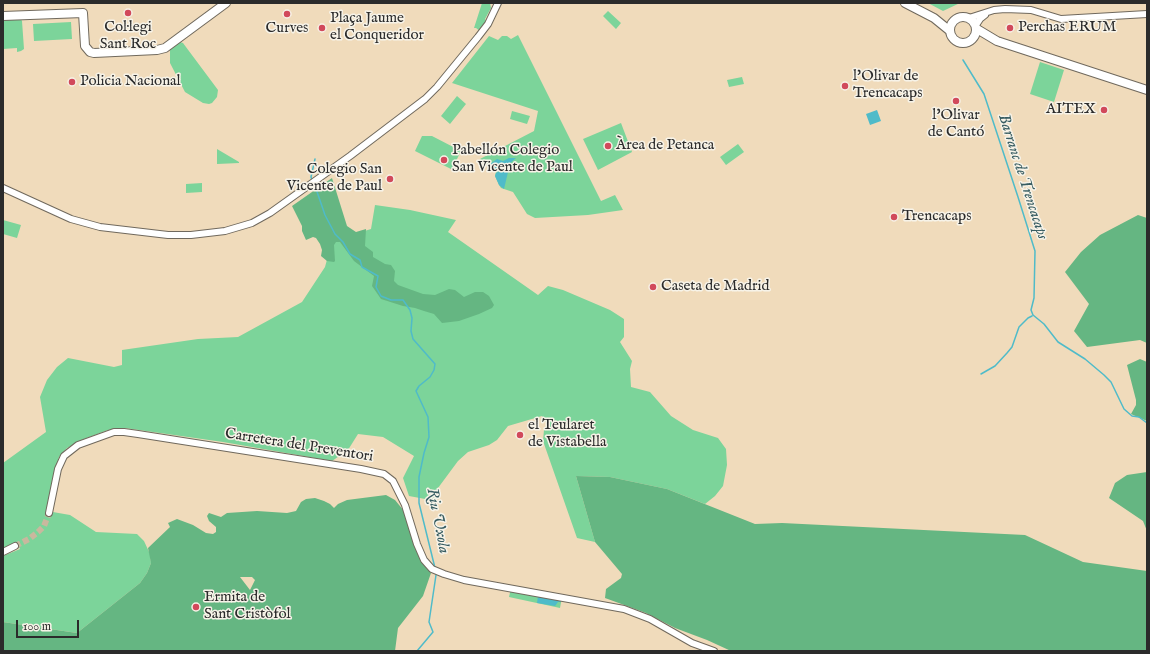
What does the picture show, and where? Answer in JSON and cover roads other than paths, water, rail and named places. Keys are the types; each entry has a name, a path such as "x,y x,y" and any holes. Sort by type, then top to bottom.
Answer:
{"main road":[{"path":"3,16 83,13 86,49 92,53 157,50 165,48 226,3"},
{"path":"905,3 934,18 950,31 953,38 960,43 966,43 973,40 997,41"},
{"path":"934,18 953,21 960,17 973,20 976,27 976,33 973,40"},
{"path":"950,31 953,21"},
{"path":"976,27 997,41 1147,90"}],"street":[{"path":"3,188 83,223 100,228 168,235 212,233 239,228 270,213 406,115 431,93 484,30 498,3"},
{"path":"969,18 994,10 1005,9 1031,10 1061,19 1147,14"},
{"path":"976,27 980,19 989,12"},
{"name":"Carretera del Preventori","path":"49,513 58,469 64,456 78,445 114,432 138,434 361,469 384,474 393,481 405,505 417,544 424,560 432,568 444,574 464,580 624,609 714,651"},
{"path":"3,552 15,546"}],"water":[{"path":"877,110 881,121 870,125 866,114"},
{"path":"509,158 516,158 506,167 509,168 504,189 499,185 495,176 496,173 505,168 496,172 490,164 497,159 503,161"},
{"path":"538,596 561,600 561,602 558,602 555,606 537,603"}],"waterway":[{"name":"Barranc de Trencacaps","path":"963,60 984,94 1035,251 1034,298 1031,310 1033,315 1044,324 1058,342 1085,359 1111,382 1124,409 1132,416 1139,417 1147,423"},
{"name":"Riu Uxola","path":"312,180 311,177 315,159"},
{"name":"Riu Uxola","path":"314,183 325,215 335,234 343,242 350,254 360,260 362,267 378,276 376,287 381,296 391,300 403,300 410,310 413,339 435,364 434,370 430,377 419,386 416,391 428,417 429,437 419,477 419,503 435,568"},
{"path":"981,374 995,366 1007,353 1012,347 1019,327 1032,316"},
{"name":"Riu Uxola","path":"417,651 433,632 429,622 436,575"}],"tunnel":[{"path":"15,546 29,539 38,532 44,526 49,513"}],"place":[{"name":"Col·legi Sant Roc","path":"128,13"},
{"name":"Curves","path":"287,14"},
{"name":"Plaça Jaume el Conqueridor","path":"322,28"},
{"name":"Perchas ERUM","path":"1010,28"},
{"name":"Policia Nacional","path":"72,82"},
{"name":"l'Olivar de Trencacaps","path":"845,86"},
{"name":"l'Olivar de Cantó","path":"956,101"},
{"name":"AITEX","path":"1104,110"},
{"name":"Àrea de Petanca","path":"608,146"},
{"name":"Pabellón Colegio San Vicente de Paul","path":"444,160"},
{"name":"Colegio San Vicente de Paul","path":"390,179"},
{"name":"Trencacaps","path":"894,217"},
{"name":"Caseta de Madrid","path":"653,287"},
{"name":"el Teularet de Vistabella","path":"520,435"},
{"name":"Ermita de Sant Cristòfol","path":"196,607"}]}
